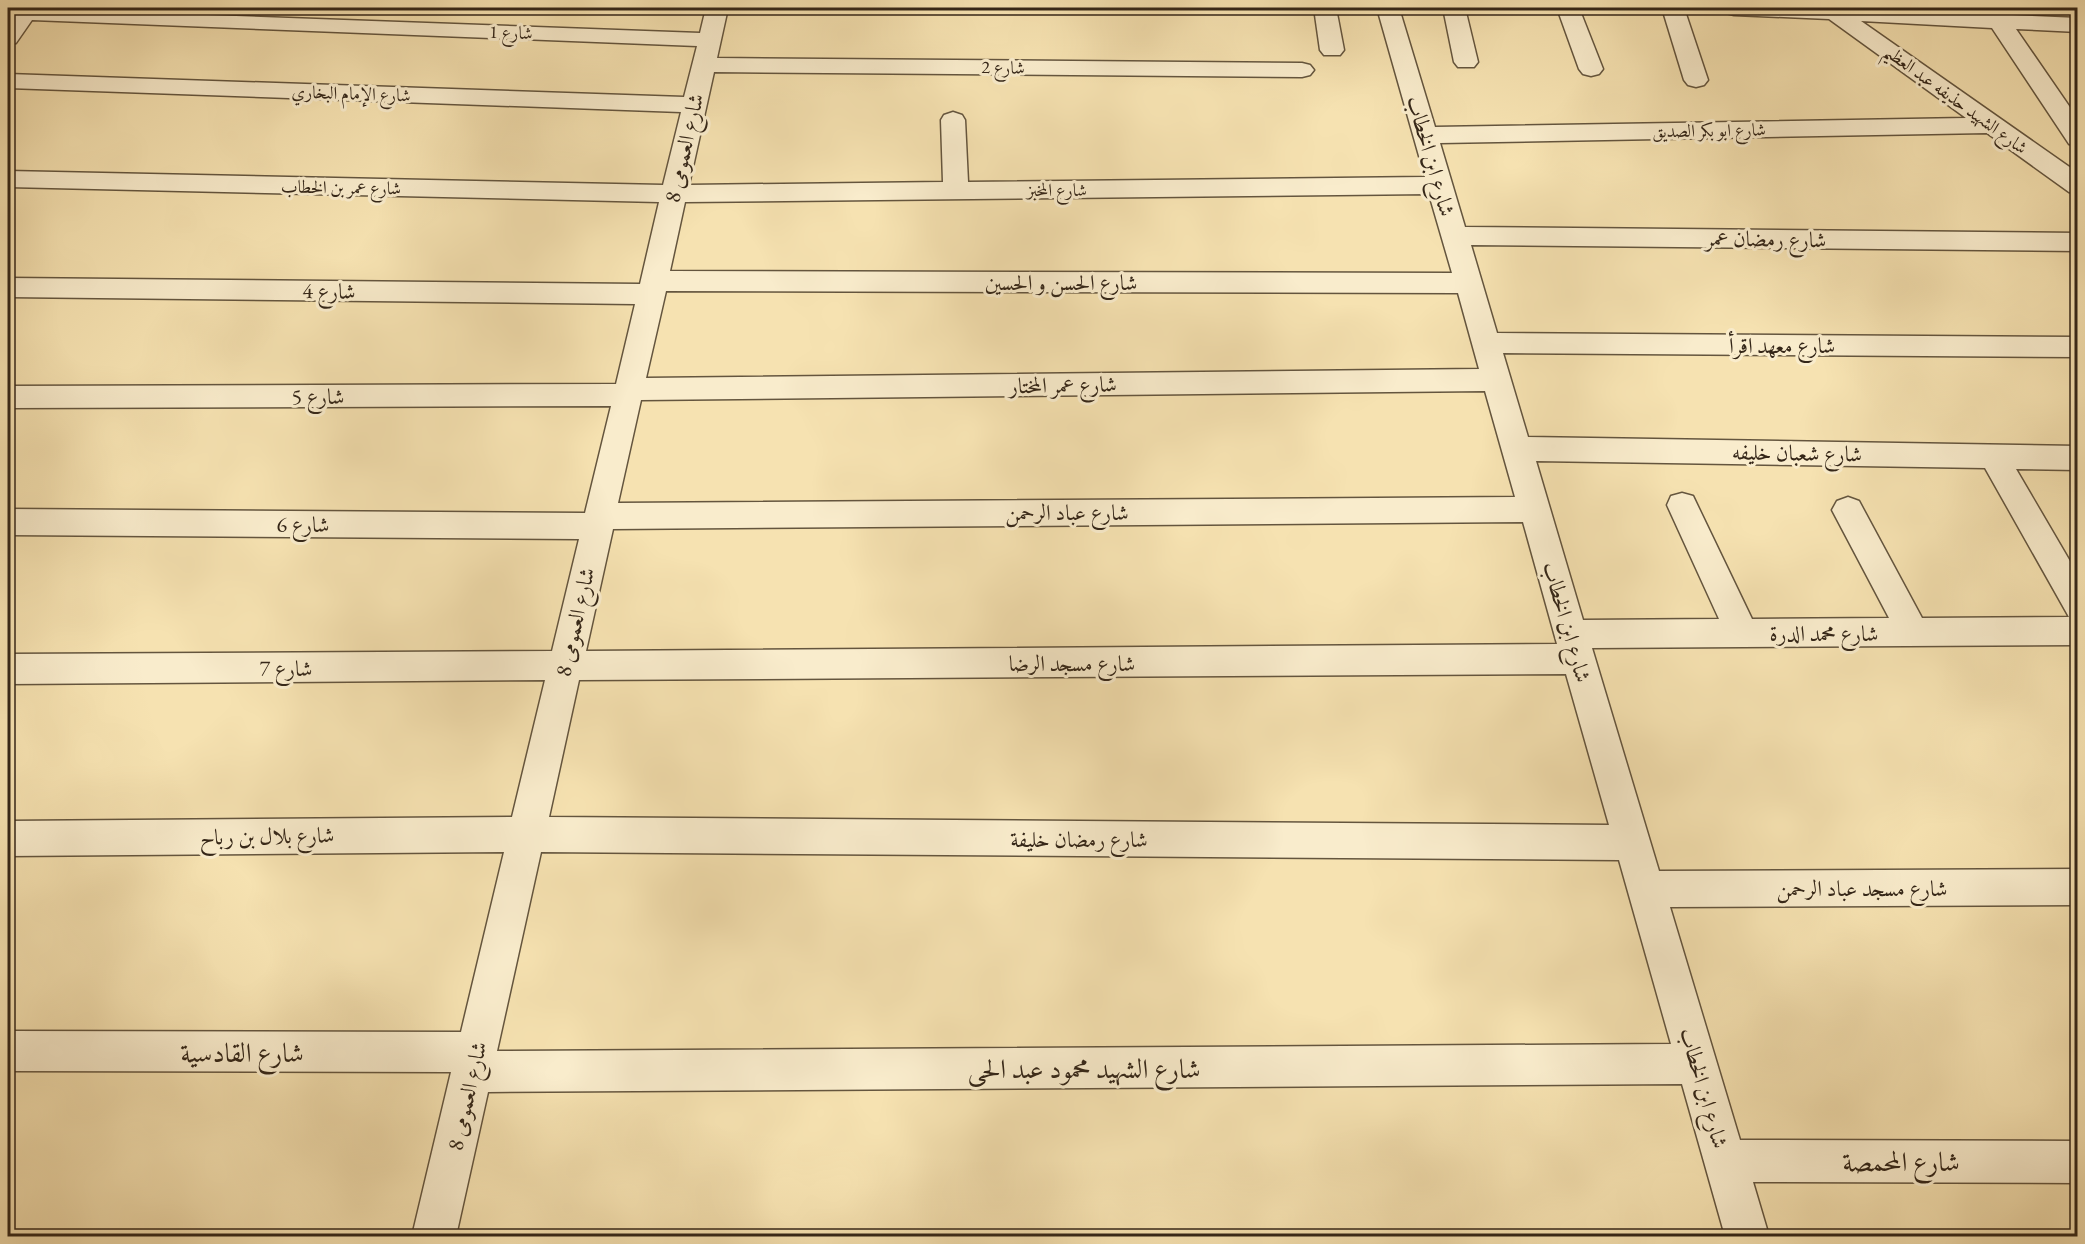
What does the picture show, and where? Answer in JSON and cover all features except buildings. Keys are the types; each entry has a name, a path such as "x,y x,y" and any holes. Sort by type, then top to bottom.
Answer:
{"street":[{"name":"شارع العمومى 8","path":"434,1236 717,8"},
{"path":"1325,8 1332,50"},
{"name":"شارع ابن الخطاب","path":"1388,8 1747,1236"},
{"path":"1454,8 1466,62"},
{"path":"1568,8 1591,69"},
{"path":"1673,8 1696,80"},
{"path":"1734,8 2078,25"},
{"name":"شارع 1","path":"27,10 706,52"},
{"path":"8,38 27,10"},
{"name":"شارع الشهيد حذيفه عبد العظيم","path":"1835,13 2078,186"},
{"path":"1999,21 2078,138"},
{"name":"شارع 2","path":"706,52 1302,70"},
{"name":"شارع الإمام البخاري","path":"8,81 695,105"},
{"path":"953,120 956,190"},
{"name":"شارع ابو بكر الصديق","path":"1425,135 1992,125"},
{"name":"شارع عمر بن الخطاب","path":"8,179 674,195"},
{"name":"شارع المخبز","path":"674,195 1440,185"},
{"name":"شارع رمضان عمر","path":"1455,236 2078,242"},
{"name":"شارع الحسن و الحسين","path":"653,287 1468,283"},
{"name":"شارع 4","path":"8,287 653,287"},
{"name":"شارع معهد اقرأ","path":"1486,343 2078,347"},
{"name":"شارع عمر المختار","path":"628,392 1497,380"},
{"name":"شارع 5","path":"8,397 628,392"},
{"name":"شارع شعبان خليفه","path":"1517,449 2078,458"},
{"path":"1993,456 2067,567 2078,606"},
{"path":"1682,505 1742,633"},
{"name":"شارع عباد الرحمن","path":"599,521 1534,509"},
{"path":"1848,510 1913,632"},
{"name":"شارع 6","path":"8,522 599,521"},
{"name":"شارع محمد الدرة","path":"1575,646 1742,633 2078,632"},
{"name":"شارع مسجد الرضا","path":"565,667 1575,646"},
{"name":"شارع 7","path":"8,669 565,667"},
{"name":"شارع رمضان خليفة","path":"527,834 1632,843"},
{"name":"شارع بلال بن رباح","path":"8,838 527,834"},
{"name":"شارع مسجد عباد الرحمن","path":"1646,889 2078,887"},
{"name":"شارع القادسية","path":"8,1051 474,1062"},
{"name":"شارع الشهيد محمود عبد الحى","path":"474,1062 1697,1064"},
{"name":"شارع المحمصة","path":"1725,1161 2078,1162"}]}
